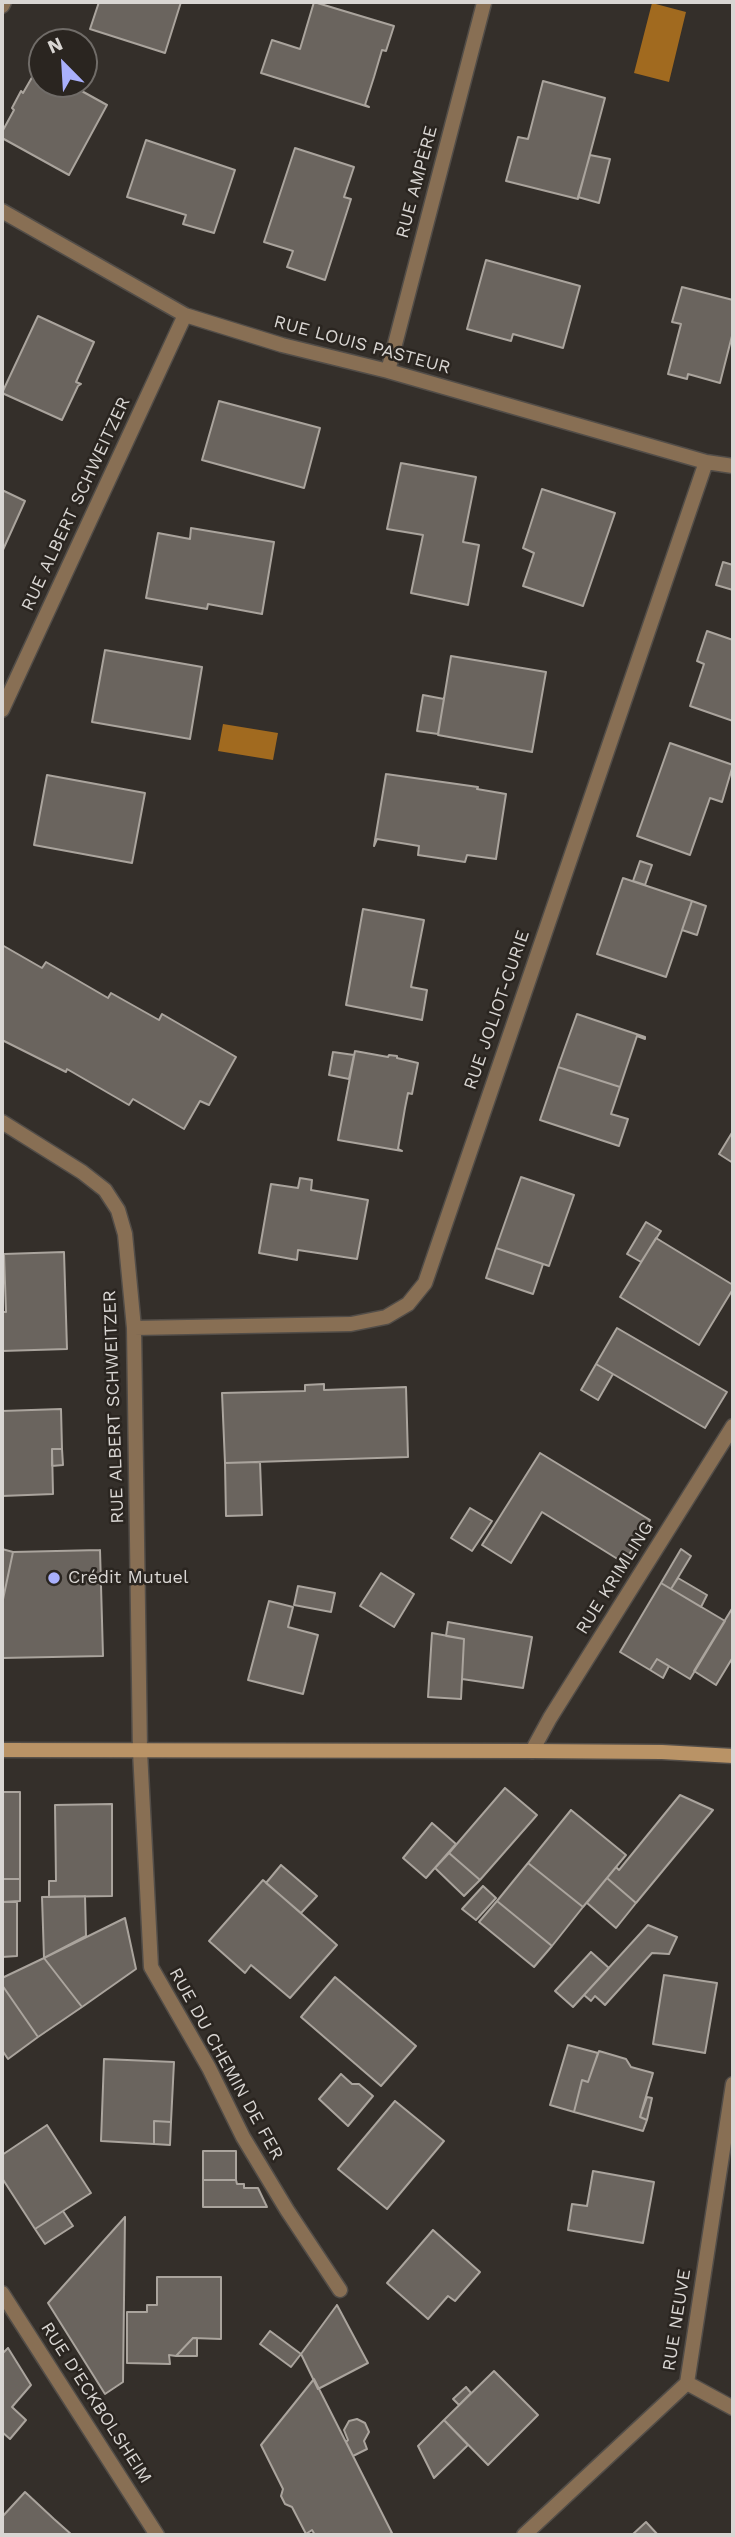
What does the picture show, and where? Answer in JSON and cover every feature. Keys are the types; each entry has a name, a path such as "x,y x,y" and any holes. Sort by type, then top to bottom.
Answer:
{"main road":[{"path":"2,1751 532,1751 662,1752 733,1756"}],"street":[{"path":"2,6 5,2"},
{"name":"RUE AMPÈRE","path":"388,371 484,3"},
{"name":"RUE LOUIS PASTEUR","path":"2,211 185,315 282,345 388,371 706,462 733,467"},
{"name":"RUE ALBERT SCHWEITZER","path":"2,710 185,315"},
{"name":"RUE JOLIOT-CURIE","path":"134,1328 351,1324 386,1317 408,1304 425,1283 706,462"},
{"name":"RUE ALBERT SCHWEITZER","path":"2,1122 82,1172 105,1190 117,1210 125,1234 134,1328 140,1751"},
{"name":"RUE KRIMLING","path":"532,1751 550,1717 733,1426"},
{"name":"RUE DU CHEMIN DE FER","path":"140,1751 151,1967 209,2068 243,2137 340,2290"},
{"name":"RUE NEUVE","path":"524,2535 687,2384 733,2084"},
{"name":"RUE D'ECKBOLSHEIM","path":"2,2293 152,2532"},
{"path":"687,2384 733,2408"}],"shaded area":[{"path":"652,3 686,12 669,82 634,73"},
{"path":"223,724 278,733 273,760 218,751"}],"building":[{"path":"99,2 181,2 165,53 98,32 98,28 90,28"},
{"path":"314,2 394,26 386,51 382,50 365,105 369,107 261,73 272,40 300,49"},
{"path":"543,81 605,98 578,199 506,181 518,137 528,139"},
{"path":"28,84 28,98 94,98 107,105 69,175 2,138 2,132 14,110 12,108 21,91 23,93"},
{"path":"146,140 235,170 214,233 183,224 186,215 127,197"},
{"path":"295,148 354,167 344,197 351,199 325,280 287,267 293,251 264,242"},
{"path":"590,155 610,159 599,203 578,197"},
{"path":"486,260 580,286 563,348 513,334 511,341 467,329"},
{"path":"682,287 733,300 733,332 720,383 688,374 687,379 668,374 681,324 672,322"},
{"path":"38,316 94,342 76,382 81,384 62,420 2,393"},
{"path":"219,401 320,428 304,488 202,460"},
{"path":"401,463 476,477 463,542 479,545 468,605 411,593 423,535 387,529"},
{"path":"542,489 615,513 583,606 523,586 534,553 523,548"},
{"path":"2,490 25,501 2,552"},
{"path":"191,528 274,542 262,614 208,604 207,609 146,598 158,533 190,539"},
{"path":"723,562 733,565 733,590 716,585"},
{"path":"707,631 733,640 733,721 690,706 704,664 697,661"},
{"path":"105,650 202,667 190,739 92,722"},
{"path":"451,656 546,672 532,752 438,735"},
{"path":"423,695 444,699 438,734 417,731"},
{"path":"670,743 733,765 722,802 710,798 690,855 637,836"},
{"path":"386,774 478,787 477,789 506,794 496,859 467,855 465,862 418,855 419,846 377,839 374,846"},
{"path":"47,775 145,793 132,863 34,845"},
{"path":"640,861 652,865 645,885 633,881"},
{"path":"623,878 692,901 666,977 597,954"},
{"path":"692,901 706,906 697,935 682,930"},
{"path":"363,909 424,920 411,987 427,990 422,1020 346,1005"},
{"path":"2,945 42,968 46,962 108,998 111,993 159,1020 162,1014 236,1057 209,1105 200,1101 184,1129 133,1099 129,1105 67,1069 66,1072 2,1040"},
{"path":"577,1014 645,1037 637,1036 620,1087 558,1067"},
{"path":"355,1051 397,1056 418,1063 412,1094 408,1093 405,1108 398,1149 402,1151 338,1140"},
{"path":"333,1052 354,1055 349,1079 329,1075"},
{"path":"558,1067 620,1087 611,1114 628,1119 619,1146 540,1120"},
{"path":"733,1131 733,1163 719,1154"},
{"path":"521,1177 574,1195 549,1266 496,1248"},
{"path":"300,1178 312,1180 311,1190 368,1200 357,1259 298,1250 297,1260 259,1253 271,1184 298,1188"},
{"path":"646,1222 661,1231 641,1262 627,1254"},
{"path":"656,1238 733,1285 699,1345 620,1297"},
{"path":"496,1248 543,1264 533,1294 486,1278"},
{"path":"64,1252 67,1349 2,1351 2,1312 6,1312 4,1254"},
{"path":"617,1328 727,1392 705,1428 596,1364"},
{"path":"596,1364 613,1374 598,1400 581,1390"},
{"path":"324,1384 324,1390 406,1387 408,1457 225,1463 222,1393 305,1391 305,1385"},
{"path":"61,1409 62,1449 52,1449 53,1494 2,1496 2,1411"},
{"path":"52,1449 62,1449 63,1465 52,1466"},
{"path":"540,1453 650,1520 624,1563 542,1512 511,1563 482,1545"},
{"path":"260,1462 262,1515 226,1516 225,1463"},
{"path":"470,1508 492,1521 472,1551 451,1538"},
{"path":"2,1549 13,1552 2,1604"},
{"path":"681,1549 691,1556 671,1589 661,1583"},
{"name":"Crédit Mutuel","path":"100,1550 103,1656 2,1658 2,1604 13,1552"},
{"path":"381,1573 414,1594 394,1627 360,1606"},
{"path":"678,1578 707,1595 701,1607 671,1589"},
{"path":"661,1583 725,1621 690,1679 657,1659 650,1670 620,1652"},
{"path":"298,1586 335,1593 331,1612 294,1605"},
{"path":"269,1601 293,1607 288,1627 318,1635 303,1694 248,1680"},
{"path":"733,1607 733,1657 716,1685 694,1671"},
{"path":"448,1622 532,1637 523,1688 462,1679 464,1639 446,1636"},
{"path":"432,1633 464,1639 461,1699 428,1697"},
{"path":"657,1659 669,1666 663,1678 650,1670"},
{"path":"505,1788 537,1815 480,1880 449,1853"},
{"path":"2,1792 20,1792 20,1879 2,1879"},
{"path":"680,1795 713,1810 636,1903 607,1878 616,1867 619,1870"},
{"path":"112,1804 112,1896 49,1897 49,1881 56,1881 55,1805"},
{"path":"571,1810 626,1855 583,1907 528,1863"},
{"path":"432,1823 456,1844 426,1878 403,1858"},
{"path":"449,1853 480,1880 464,1896 435,1868"},
{"path":"528,1863 583,1907 552,1946 497,1901"},
{"path":"281,1865 317,1896 301,1913 266,1883"},
{"path":"607,1878 636,1903 616,1928 587,1903"},
{"path":"2,1879 20,1879 20,1901 2,1902"},
{"path":"263,1880 337,1945 290,1998 251,1965 245,1973 209,1941"},
{"path":"483,1886 496,1898 476,1920 462,1909"},
{"path":"85,1896 86,1936 44,1958 42,1897"},
{"path":"497,1901 552,1946 534,1967 479,1922"},
{"path":"2,1902 17,1902 17,1956 2,1957"},
{"path":"125,1918 136,1969 82,2007 44,1958"},
{"path":"648,1925 677,1937 669,1954 652,1953 605,2005 595,1996 591,2001 584,1995"},
{"path":"591,1952 609,1968 573,2007 555,1991"},
{"path":"44,1958 82,2007 38,2037 2,1985 2,1978"},
{"path":"664,1975 717,1983 705,2053 653,2044"},
{"path":"335,1977 416,2046 381,2086 301,2017"},
{"path":"2,1985 38,2037 8,2059 2,2050"},
{"path":"568,2045 598,2053 588,2082 582,2080 574,2112 550,2105"},
{"path":"599,2051 626,2059 631,2067 653,2073 640,2117 647,2120 643,2131 574,2112 582,2080 588,2082"},
{"path":"104,2059 174,2062 171,2122 154,2121 154,2144 101,2141"},
{"path":"341,2074 373,2096 348,2126 319,2099"},
{"path":"647,2097 652,2098 647,2120 640,2117"},
{"path":"395,2101 444,2141 387,2209 338,2169"},
{"path":"154,2121 171,2122 170,2145 154,2144"},
{"path":"47,2125 91,2193 35,2229 2,2178 2,2155"},
{"path":"203,2151 236,2151 236,2180 203,2180"},
{"path":"593,2171 654,2182 643,2243 568,2230 572,2204 587,2206"},
{"path":"203,2180 236,2180 237,2184 244,2184 244,2188 258,2188 267,2207 203,2207"},
{"path":"63,2211 73,2226 45,2244 35,2229"},
{"path":"125,2217 123,2382 105,2394 48,2303"},
{"path":"433,2230 480,2272 455,2301 448,2296 428,2319 387,2283"},
{"path":"157,2277 221,2277 221,2339 193,2338 176,2356 169,2355 170,2364 127,2363 127,2312 147,2312 147,2305 157,2305"},
{"path":"337,2305 368,2363 318,2389 301,2354"},
{"path":"270,2331 301,2354 291,2367 260,2344"},
{"path":"193,2338 197,2338 197,2356 176,2356"},
{"path":"8,2348 31,2385 12,2407 26,2420 10,2439 2,2432 2,2354"},
{"path":"494,2371 538,2415 488,2465 444,2420"},
{"path":"314,2379 392,2533 315,2535 312,2530 306,2534 292,2507 285,2504 281,2496 283,2489 261,2445"},
{"path":"466,2387 471,2393 459,2405 453,2399"},
{"path":"357,2419 365,2423 369,2432 364,2441 367,2449 353,2456 344,2430 349,2421"},
{"path":"444,2420 468,2445 434,2478 418,2446"},
{"path":"25,2492 72,2535 2,2535 2,2517"},
{"path":"646,2522 658,2535 632,2535"}],"place":[{"name":"Crédit Mutuel","path":"54,1578"}]}
